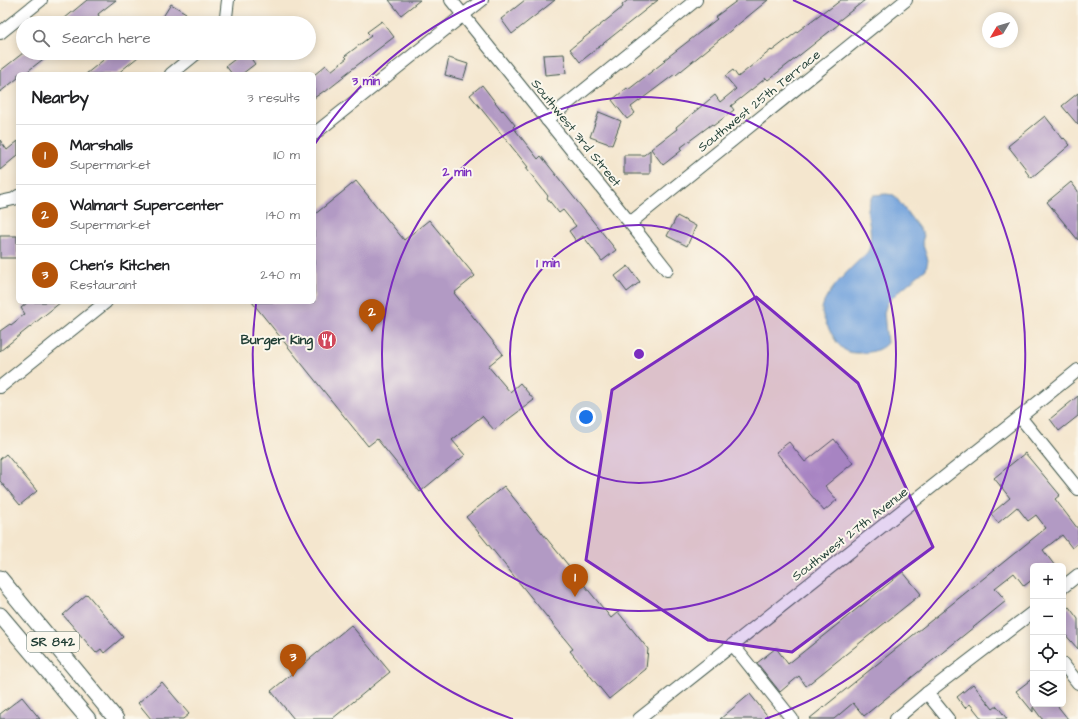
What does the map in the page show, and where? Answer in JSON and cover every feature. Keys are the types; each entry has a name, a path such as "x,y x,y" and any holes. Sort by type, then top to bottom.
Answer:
{"main road":[{"name":"SR 842","path":"0,578 116,719"},
{"name":"SR 842","path":"0,615 88,719"},
{"path":"66,693 85,702 105,706"}],"street":[{"path":"22,16 41,0"},
{"path":"226,16 228,0"},
{"name":"Southwest 3rd Street","path":"451,0 667,270"},
{"path":"316,132 482,0"},
{"path":"547,120 696,0"},
{"name":"Southwest 25th Terrace","path":"630,223 906,0"},
{"path":"0,34 16,21"},
{"path":"173,72 188,60"},
{"path":"0,202 16,198"},
{"path":"0,387 104,304"},
{"name":"Southwest 27th Avenue","path":"639,719 1078,370"},
{"path":"1020,417 1078,489"},
{"path":"1066,585 1078,575"},
{"path":"896,719 927,693 1030,619"},
{"path":"733,645 792,719"},
{"path":"1066,668 1078,683"},
{"path":"927,693 948,719"}],"highlighted area":[{"path":"756,297 858,383 933,547 792,652 708,640 586,560 612,390"}],"water":[{"path":"874,195 894,195 924,235 922,242 928,260 926,269 887,303 884,313 887,343 873,351 852,353 842,348 831,333 823,316 823,305 835,286 868,251 870,246 870,229 868,207"}],"building":[{"path":"87,0 116,0 98,14 99,16 68,16"},
{"path":"389,0 420,0 401,15"},
{"path":"525,0 555,0 512,34 501,19"},
{"path":"628,0 658,0 580,62 570,49 623,7 622,5"},
{"path":"738,0 768,0 676,75 675,74 631,107 635,113 627,119 612,100 627,88 628,90 665,61 664,60 717,19 715,17"},
{"path":"841,0 865,0 837,22 839,24 810,47 768,80 766,78 731,106 734,110 713,126 712,124 680,148 682,150 663,165 651,149 677,129 676,127 715,95 720,102 736,89 725,76 733,70 738,77 771,50 772,51"},
{"path":"171,4 186,13 184,16 163,16"},
{"path":"382,21 394,37 343,76 344,77 325,92 324,91 316,97 316,73 326,65 331,71 347,58 345,56 371,36 367,32"},
{"path":"564,54 566,73 545,75 543,55"},
{"path":"16,58 16,60 42,60 27,72 16,72 16,80 0,92 0,71"},
{"path":"449,58 468,64 463,80 445,75"},
{"path":"103,60 134,60 119,72 88,72"},
{"path":"234,60 252,60 255,64 245,72 230,72 226,66"},
{"path":"482,85 515,125 513,127 538,159 541,156 616,250 602,261 583,236 576,241 569,231 576,226 563,210 559,213 526,168 528,167 470,95"},
{"path":"1078,93 1078,125 1062,106"},
{"path":"599,112 621,121 612,145 590,137"},
{"path":"1045,116 1063,139 1064,138 1070,145 1031,178 1008,146"},
{"path":"0,140 7,150 16,143 16,157 0,170"},
{"path":"650,150 650,174 624,174 624,155 644,155"},
{"path":"356,181 404,240 429,220 475,276 454,293 503,354 488,366 510,392 520,383 534,400 494,430 482,416 452,440 465,455 420,492 377,439 368,446 254,304 316,304 316,213"},
{"path":"1071,182 1078,191 1078,240 1047,202"},
{"path":"677,216 696,226 687,246 667,236"},
{"path":"0,236 16,236 16,258 0,258"},
{"path":"628,266 640,282 627,292 615,276"},
{"path":"26,304 59,304 0,351 0,331 10,324 11,325 25,314 21,308"},
{"path":"1078,396 1078,416 1059,431 1050,419"},
{"path":"834,439 853,463 825,486 837,500 824,511 776,452 789,442 805,462"},
{"path":"1025,453 1060,495 1055,499 1078,529 1078,543 1072,548 1062,535 1043,550 1053,563 1030,563 1030,581 1024,586 1014,573 995,588 1006,601 864,716 853,703 834,719 809,719 1046,528 1036,515 1028,521 1017,507 998,523 991,514 1010,498 994,478"},
{"path":"6,454 37,491 20,505 0,481 0,459"},
{"path":"504,486 611,618 618,612 648,649 646,669 609,699 570,651 573,649 466,517"},
{"path":"903,572 921,594 806,686 799,676 780,692 757,663 776,648 788,664"},
{"path":"87,594 123,637 104,653 101,649 96,653 63,615"},
{"path":"1069,607 1078,619 1078,649 1066,635 1066,609"},
{"path":"351,625 390,672 332,719 294,719 271,691"},
{"path":"1030,680 1030,707 1033,707 1033,712 1016,691"},
{"path":"162,682 189,714 183,719 151,719 138,703"},
{"path":"973,684 993,709 997,706 1007,719 982,719 970,704 965,708 957,697"},
{"path":"750,694 770,719 720,719"},
{"path":"22,697 40,719 0,719 0,714"},
{"path":"1033,707 1058,707 1068,719 1042,719"}],"place":[{"name":"Walmart Supercenter","path":"372,332"},
{"name":"Burger King","path":"327,340"},
{"name":"Marshalls","path":"575,597"},
{"name":"Chen's Kitchen","path":"293,677"}]}
